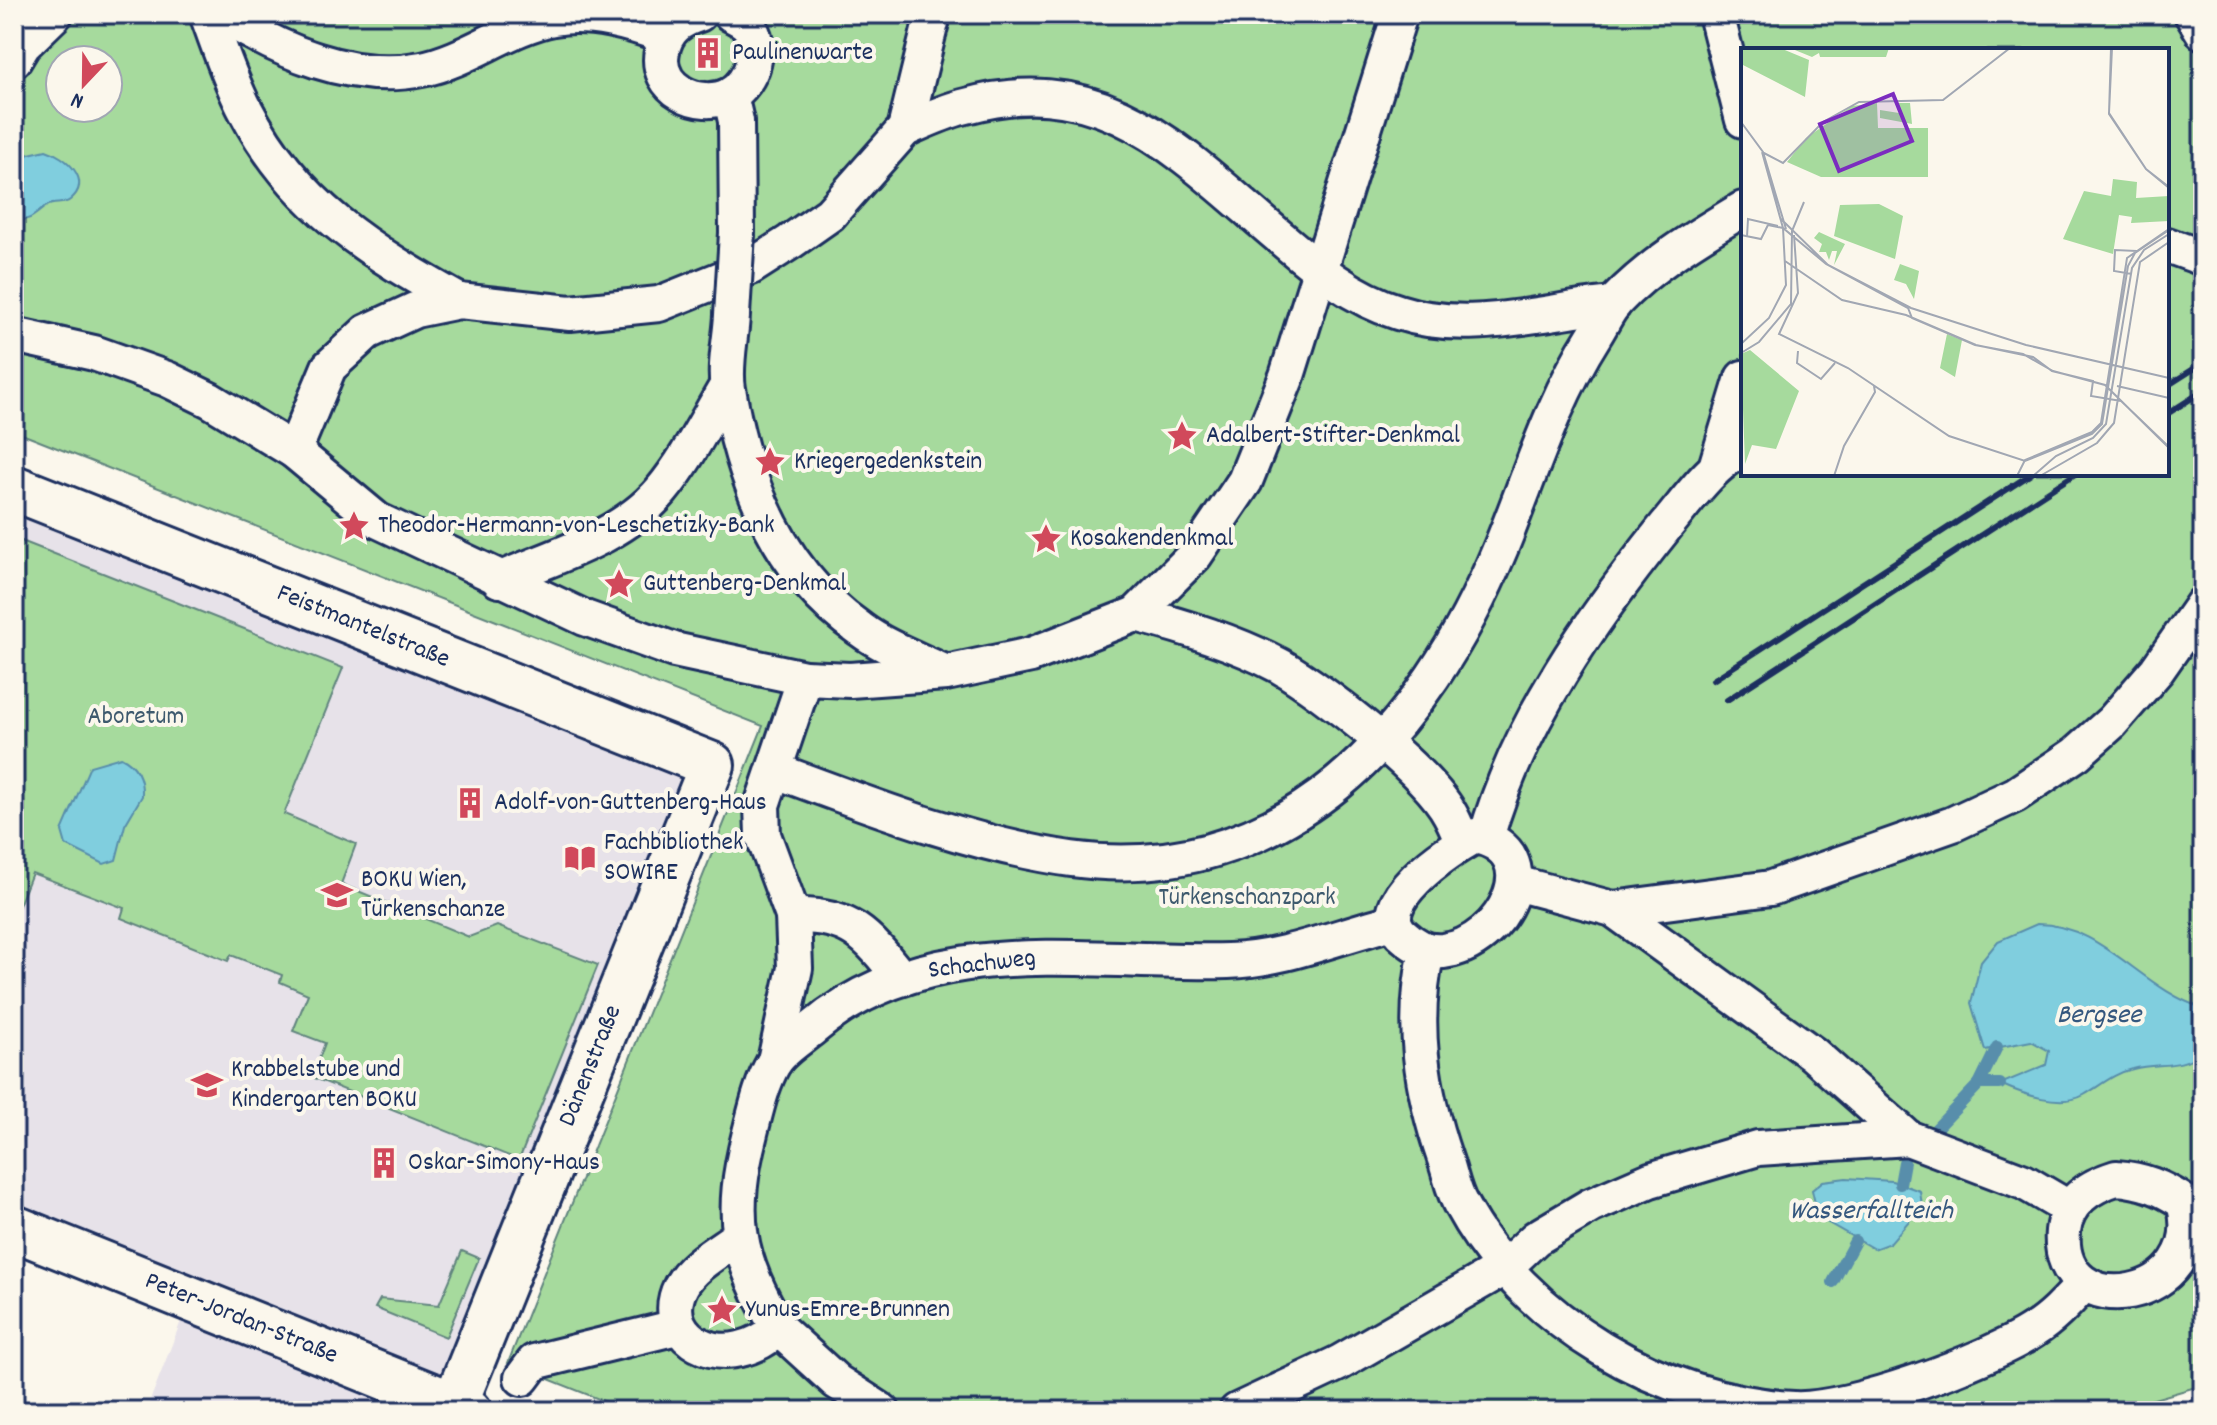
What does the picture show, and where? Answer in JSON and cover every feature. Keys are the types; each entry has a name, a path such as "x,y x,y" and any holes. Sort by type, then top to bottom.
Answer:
{"street":[{"path":"14,60 31,36 55,14"},
{"path":"207,14 246,112 289,177 335,224 372,251 459,301"},
{"path":"221,14 266,41 328,64 361,72 423,69 462,57 552,18 583,16 634,24 666,36"},
{"path":"699,14 674,25 666,36 661,55 663,73 674,90 693,99 730,95 745,81 755,59 756,40 747,24 731,14"},
{"path":"905,129 933,14"},
{"path":"14,335 94,353 167,379 210,400 294,451 377,520 585,618 674,650 805,678 850,680 946,673 1031,655 1136,614 1195,555 1245,481 1287,376 1400,14"},
{"path":"1716,14 1741,112"},
{"path":"2192,14 2203,32"},
{"path":"730,95 736,121 737,233 727,386 754,492 786,555 812,589 860,629 946,673"},
{"path":"294,451 315,394 329,367 367,332 415,310 459,301 570,313 659,304 699,290 751,267 830,214 905,129 962,107 1017,96 1090,103 1121,115 1171,145 1321,272 1351,291 1397,312 1440,322 1480,323 1614,304"},
{"path":"774,770 899,816 995,845 1074,859 1146,862 1210,853 1275,826 1345,778 1383,743 1431,682 1473,608 1577,362 1614,304 1676,249 1741,210"},
{"path":"499,580 599,537 632,518 661,491 727,386"},
{"path":"1136,614 1231,644 1279,666 1318,691 1383,743 1436,794 1474,840 1502,849 1512,867 1515,883 1503,913 1479,939 1443,951 1427,951 1400,934 1393,922 1394,912 1413,883 1434,860 1474,840 1515,756 1574,653 1636,564 1730,456 1741,390"},
{"name":"Feistmantelstraße","path":"14,488 712,765"},
{"path":"1613,909 1771,888 1953,824 2015,795 2076,754 2112,722 2157,670 2203,604"},
{"path":"775,1061 795,968 793,916 763,835 762,805 805,678"},
{"name":"Dänenstraße","path":"458,1409 712,765"},
{"path":"1515,883 1613,909 1813,1054 1908,1138 2024,1182 2070,1209"},
{"path":"793,916 818,915 854,928 870,940 900,977"},
{"name":"Schachweg","path":"738,1237 744,1156 756,1110 775,1061 828,1015 855,997 900,977 994,961 1067,956 1230,961 1266,957 1308,949 1393,922"},
{"path":"1427,951 1418,1014 1419,1054 1427,1107 1460,1203 1504,1268 1583,1336 1620,1358 1710,1395 1797,1410 1925,1380 1997,1350 2044,1323 2083,1285"},
{"path":"1237,1411 1339,1363 1504,1268 1536,1238 1590,1206 1697,1164 1758,1148 1908,1138"},
{"path":"2116,1178 2139,1180 2165,1189 2195,1206 2183,1252 2156,1282 2137,1290 2112,1292 2083,1285 2070,1272 2064,1256 2064,1223 2070,1209 2089,1189 2116,1178"},
{"name":"Peter-Jordan-Straße","path":"14,1228 458,1409"},
{"path":"779,1329 763,1341 738,1350 710,1350 686,1338 677,1327 674,1309 681,1285 707,1259 738,1237 752,1279 779,1329 837,1382 882,1411"},
{"path":"522,1378 534,1362 677,1327"}],"shaded area":[{"name":"BOKU Wien, Türkenschanze","path":"14,487 713,764 469,1411 146,1411 190,1298 14,1228"}],"green space":[{"name":"Türkenschanzpark","path":"14,14 2203,14 2203,1385 2112,1411 629,1411 508,1363 763,726 14,431"},
{"name":"Aboretum","path":"14,538 343,668 284,814 356,844 341,884 469,937 497,926 598,965 519,1160 312,1077 325,1043 293,1031 308,994 280,982 282,975 231,955 228,961 121,918 124,908 32,873 14,918"},
{"path":"462,1251 479,1258 446,1337 375,1308 380,1299 439,1305"}],"water":[{"path":"46,150 74,170 78,177 77,192 67,202 50,205 29,218 14,219 14,164 29,154"},
{"path":"121,757 138,773 142,796 125,825 116,860 104,864 66,845 62,831 90,766"},
{"name":"Bergsee","path":"2037,924 2060,927 2082,935 2161,987 2203,1008 2203,1052 2186,1061 2126,1071 2075,1099 2042,1098 2000,1084 2046,1065 2049,1051 2031,1041 1985,1050 1971,1003 1981,962 1998,941"},
{"name":"Wasserfallteich","path":"1846,1178 1892,1181 1920,1191 1922,1206 1890,1243 1874,1249 1818,1217 1812,1190 1823,1181"}],"waterway":[{"path":"1979,1084 1997,1047"},
{"path":"1935,1130 1979,1084 2000,1084"},
{"path":"1900,1184 1904,1162"},
{"path":"1833,1282 1855,1241"}],"railway":[{"path":"2169,385 2203,363"},
{"path":"2169,413 2203,391"},
{"path":"1713,680 2028,476"},
{"path":"1727,700 2072,476"}],"place":[{"name":"Paulinenwarte","path":"708,53"},
{"name":"Adalbert-Stifter-Denkmal","path":"1182,436"},
{"name":"Kriegergedenkstein","path":"770,462"},
{"name":"Theodor-Hermann-von-Leschetizky-Bank","path":"354,526"},
{"name":"Kosakendenkmal","path":"1046,539"},
{"name":"Guttenberg-Denkmal","path":"619,584"},
{"name":"Adolf-von-Guttenberg-Haus","path":"470,803"},
{"name":"Fachbibliothek SOWIRE","path":"580,858"},
{"name":"BOKU Wien, Türkenschanze","path":"337,895"},
{"name":"Krabbelstube und Kindergarten BOKU","path":"207,1085"},
{"name":"Oskar-Simony-Haus","path":"384,1163"},
{"name":"Yunus-Emre-Brunnen","path":"722,1310"}]}
